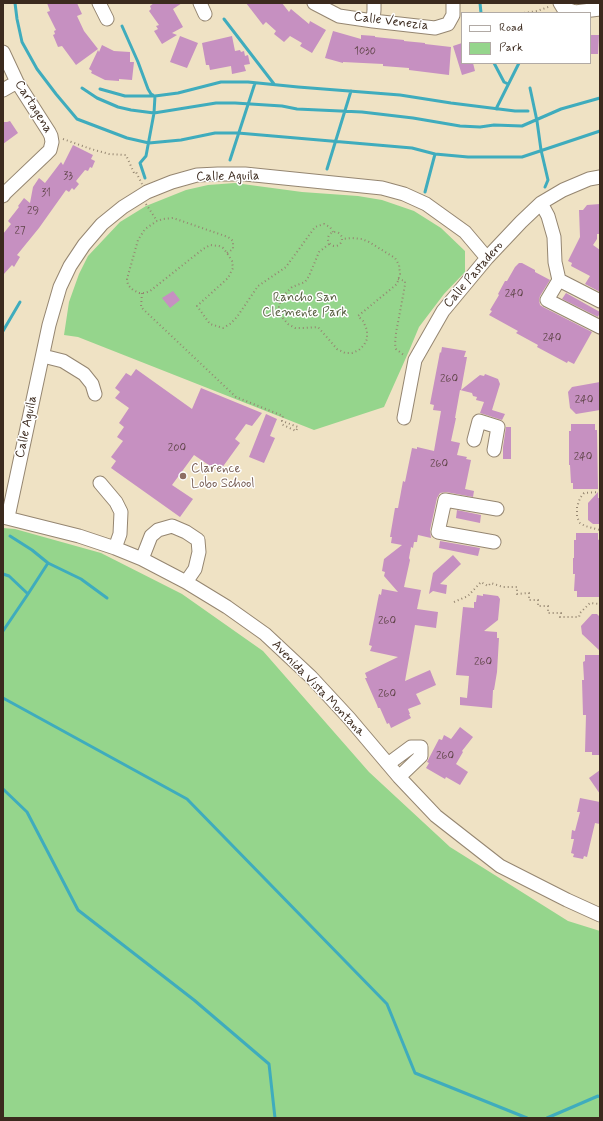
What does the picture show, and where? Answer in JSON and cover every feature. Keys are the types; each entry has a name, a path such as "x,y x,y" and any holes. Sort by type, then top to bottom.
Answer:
{"street":[{"path":"99,3 107,19"},
{"name":"Calle Venezia","path":"314,3 339,16 435,28 448,24 453,15 453,3"},
{"path":"373,21 374,3"},
{"path":"558,6 575,12 600,9"},
{"name":"Cartagena","path":"3,52 16,82 49,132 52,140"},
{"path":"3,90 16,82"},
{"path":"3,196 47,153 51,146 52,140"},
{"name":"Calle Aguila","path":"5,517 49,326 60,288 70,266 84,245 102,224 123,207 147,192 172,182 197,175 218,174 253,175 382,188 404,194 426,204 465,232 488,258"},
{"name":"Calle Pastadero","path":"404,418 416,360 443,311 488,258 541,203 563,190 600,177"},
{"path":"541,203 548,216 554,237 555,262 559,280 547,300 600,327"},
{"path":"559,280 600,301"},
{"path":"42,356 63,360 84,374 92,384 94,394"},
{"path":"474,440 479,421 498,427 494,450"},
{"path":"100,483 116,502 121,512 120,534 115,548"},
{"path":"494,542 438,532 445,500 497,509"},
{"name":"Avenida Vista Montana","path":"5,517 79,536 115,548 142,559 227,606 265,634 310,677 349,718 399,777 436,816 500,866 600,915"},
{"path":"142,559 151,536 158,530 172,526 186,532 198,540 200,552 195,569 186,582"},
{"path":"388,764 411,747 420,747 421,756 399,777"}],"path":[{"path":"530,12 558,6"},
{"path":"52,140 63,139 109,154 126,156 134,173 136,172 140,181"},
{"path":"228,253 233,249 233,241 228,237 173,218 163,219 145,229 138,240 127,279 128,285 139,293 150,291 203,249 210,245 219,246 228,253 232,261 233,268 228,278 197,306 210,324 223,328 237,317 258,286 286,267 315,227 324,224 330,227 333,232 337,232 341,235 341,244 337,247 332,247 328,244"},
{"path":"328,244 327,239 333,232"},
{"path":"328,244 319,252 309,276 304,282 292,287 287,292 281,300 279,307 282,317 288,324 295,328 318,327 337,349 345,353 352,353 359,350 367,339 367,330 363,321 358,316 397,284 400,274 399,265 395,258 369,242 362,239 342,239"},
{"path":"398,279 405,281 405,285 396,333 396,349 403,356 416,360"},
{"path":"142,293 141,307 236,397 283,416 282,421 298,427 296,431 281,424"},
{"path":"600,492 584,493 576,507 577,517 580,523 600,530"},
{"path":"454,602 468,596 481,582 488,586 491,584 503,587 517,586 517,594 529,593 529,600 538,600 538,606 548,606 548,613 561,613 560,617 579,617 580,613 590,603 600,604"}],"green space":[{"name":"Rancho San Clemente Park","path":"235,183 302,192 358,196 382,200 414,211 441,228 465,251 465,272 444,294 419,327 384,407 314,430 78,337 64,335 69,302 79,274 88,256 120,222 146,206 186,190 208,185"},
{"path":"3,528 15,529 101,553 182,594 263,651 369,772 450,847 568,921 600,931 600,1118 3,1118"}],"building":[{"path":"47,3 77,3 82,14 77,16 84,31 98,49 76,65 62,46 58,47 53,35 55,34 54,31 56,30 47,12 50,11"},
{"path":"154,3 182,3 173,9 183,27 172,33 177,35 162,44 154,31 158,29 156,26 159,25 149,11 151,9 150,6"},
{"path":"246,3 282,3 289,12 291,9 309,24 310,21 326,30 312,53 300,46 302,43 290,36 284,42 274,34 276,31 266,22 263,25"},
{"path":"333,31 361,39 361,35 375,36 451,47 449,75 409,70 409,68 383,66 383,64 343,63 325,58"},
{"path":"591,35 599,35 598,54 591,54"},
{"path":"180,36 198,43 187,68 170,62"},
{"path":"232,36 235,51 244,51 245,56 248,55 250,64 244,65 246,71 232,74 231,66 210,70 209,65 206,65 202,43"},
{"path":"461,43 461,64 473,64 475,71 462,75 453,46"},
{"path":"102,45 114,51 130,52 130,62 134,62 132,80 105,80 91,73 92,71 89,69"},
{"path":"10,121 18,133 3,144 3,122"},
{"path":"73,145 93,155 91,159 95,161 92,168 90,167 88,171 85,170 76,181 79,184 74,190 72,188 69,192 66,190 39,228 17,255 20,257 14,267 12,265 3,275 3,234 11,224 8,221 24,198 30,203 33,187 39,178 45,183 61,162 63,165"},
{"path":"600,204 600,234 597,234 597,239 593,245 600,250 600,292 585,284 590,276 571,266 572,263 568,261 580,237 579,210 583,210 587,205"},
{"path":"519,263 522,263 535,270 535,272 550,280 540,296 540,305 592,332 574,364 568,361 567,363 537,347 538,345 516,333 518,331 489,315 492,311 490,310 505,281 507,281"},
{"path":"173,291 180,300 170,308 162,298"},
{"path":"566,293 600,312 598,317 562,299"},
{"path":"442,347 466,351 464,357 467,357 461,390 480,375 484,376 485,374 498,379 500,384 492,410 505,414 502,420 480,413 484,402 476,400 477,397 473,396 472,393 460,390 451,441 460,443 457,455 467,457 466,459 471,460 465,489 474,491 473,497 446,492 440,493 437,498 430,530 431,538 418,535 417,542 414,542 413,548 411,547 410,560 404,587 421,590 417,609 438,612 436,628 415,625 405,681 430,670 436,685 416,694 421,704 408,709 411,718 391,728 389,723 387,724 380,708 378,708 365,678 367,678 365,673 398,657 370,651 372,646 369,645 379,594 381,595 382,589 398,592 384,576 385,572 382,571 384,559 402,545 391,543 392,537 390,537 395,508 398,508 403,481 405,482 412,448 417,449 417,447 434,451 441,411 433,410 434,405 430,404"},
{"path":"136,369 192,409 201,388 262,413 252,426 246,424 235,439 240,443 219,472 194,455 172,485 193,499 180,517 111,468 116,461 111,457 123,441 117,437 124,427 119,423 129,408 115,398 120,392 115,388 126,373 131,376"},
{"path":"600,382 600,410 576,414 570,408 568,392 572,387"},
{"path":"266,414 277,419 270,436 275,438 264,463 249,457"},
{"path":"571,424 595,424 595,430 597,430 598,489 573,489 569,465 569,431 571,431"},
{"path":"506,427 511,427 511,459 503,459"},
{"path":"598,492 598,498 600,498 600,524 593,524 588,520 588,503"},
{"path":"457,510 481,515 480,523 456,518"},
{"path":"576,533 598,533 598,540 600,539 599,597 577,597 577,591 574,591 575,574 573,574 573,558"},
{"path":"440,541 480,548 478,556 439,548"},
{"path":"453,555 461,564 440,584 447,585 446,594 433,591 429,594 433,573"},
{"path":"483,594 498,596 500,599 498,620 484,631 497,632 497,638 499,638 497,672 493,690 492,708 460,705 460,697 467,698 469,676 456,675 463,607 474,608 474,602 476,602 477,595 483,596"},
{"path":"592,614 597,614 600,617 600,651 582,634 581,626"},
{"path":"585,655 600,655 600,755 592,755 592,752 585,752 586,715 583,715 582,680 584,680 583,662 585,661"},
{"path":"460,727 473,737 462,751 463,752 456,764 468,772 460,785 446,777 445,779 426,768 429,763 427,762 439,739 442,740 444,735 451,739"},
{"path":"600,770 600,794 589,778"},
{"path":"580,798 600,802 600,824 595,823 587,857 584,856 583,859 573,857 574,854 571,853 574,839 571,839 572,830 575,831 580,812 577,812"}],"waterway":[{"path":"15,3 22,42 37,69 77,119 127,138 149,143 181,140 215,133 238,133 412,148 435,154 468,157 522,157 600,131"},
{"path":"480,3 481,12"},
{"path":"224,19 274,84"},
{"path":"122,26 148,89 153,95"},
{"path":"495,64 504,82 508,84"},
{"path":"496,109 518,64"},
{"path":"100,89 125,96 155,96 178,93 221,82 248,82 400,95 451,103 515,111 528,111"},
{"path":"230,160 255,83"},
{"path":"82,88 97,98 118,107 154,113 216,103 235,103 282,106 297,109 362,112 413,118 460,126 480,127 494,125 522,126 561,109 600,98"},
{"path":"530,88 548,180 545,187"},
{"path":"327,169 351,91"},
{"path":"145,178 140,163 146,156 154,113 155,96"},
{"path":"425,192 435,154"},
{"path":"3,331 20,302"},
{"path":"10,536 32,550 48,563 81,579 107,598"},
{"path":"3,631 48,563"},
{"path":"3,574 9,576 28,594"},
{"path":"3,698 187,799 387,1004 415,1073 527,1118"},
{"path":"3,789 27,812 78,910 194,1000 269,1064 275,1118"},
{"path":"547,1118 598,1096 600,1097"}],"place":[{"name":"Clarence Lobo School","path":"183,476"}]}
